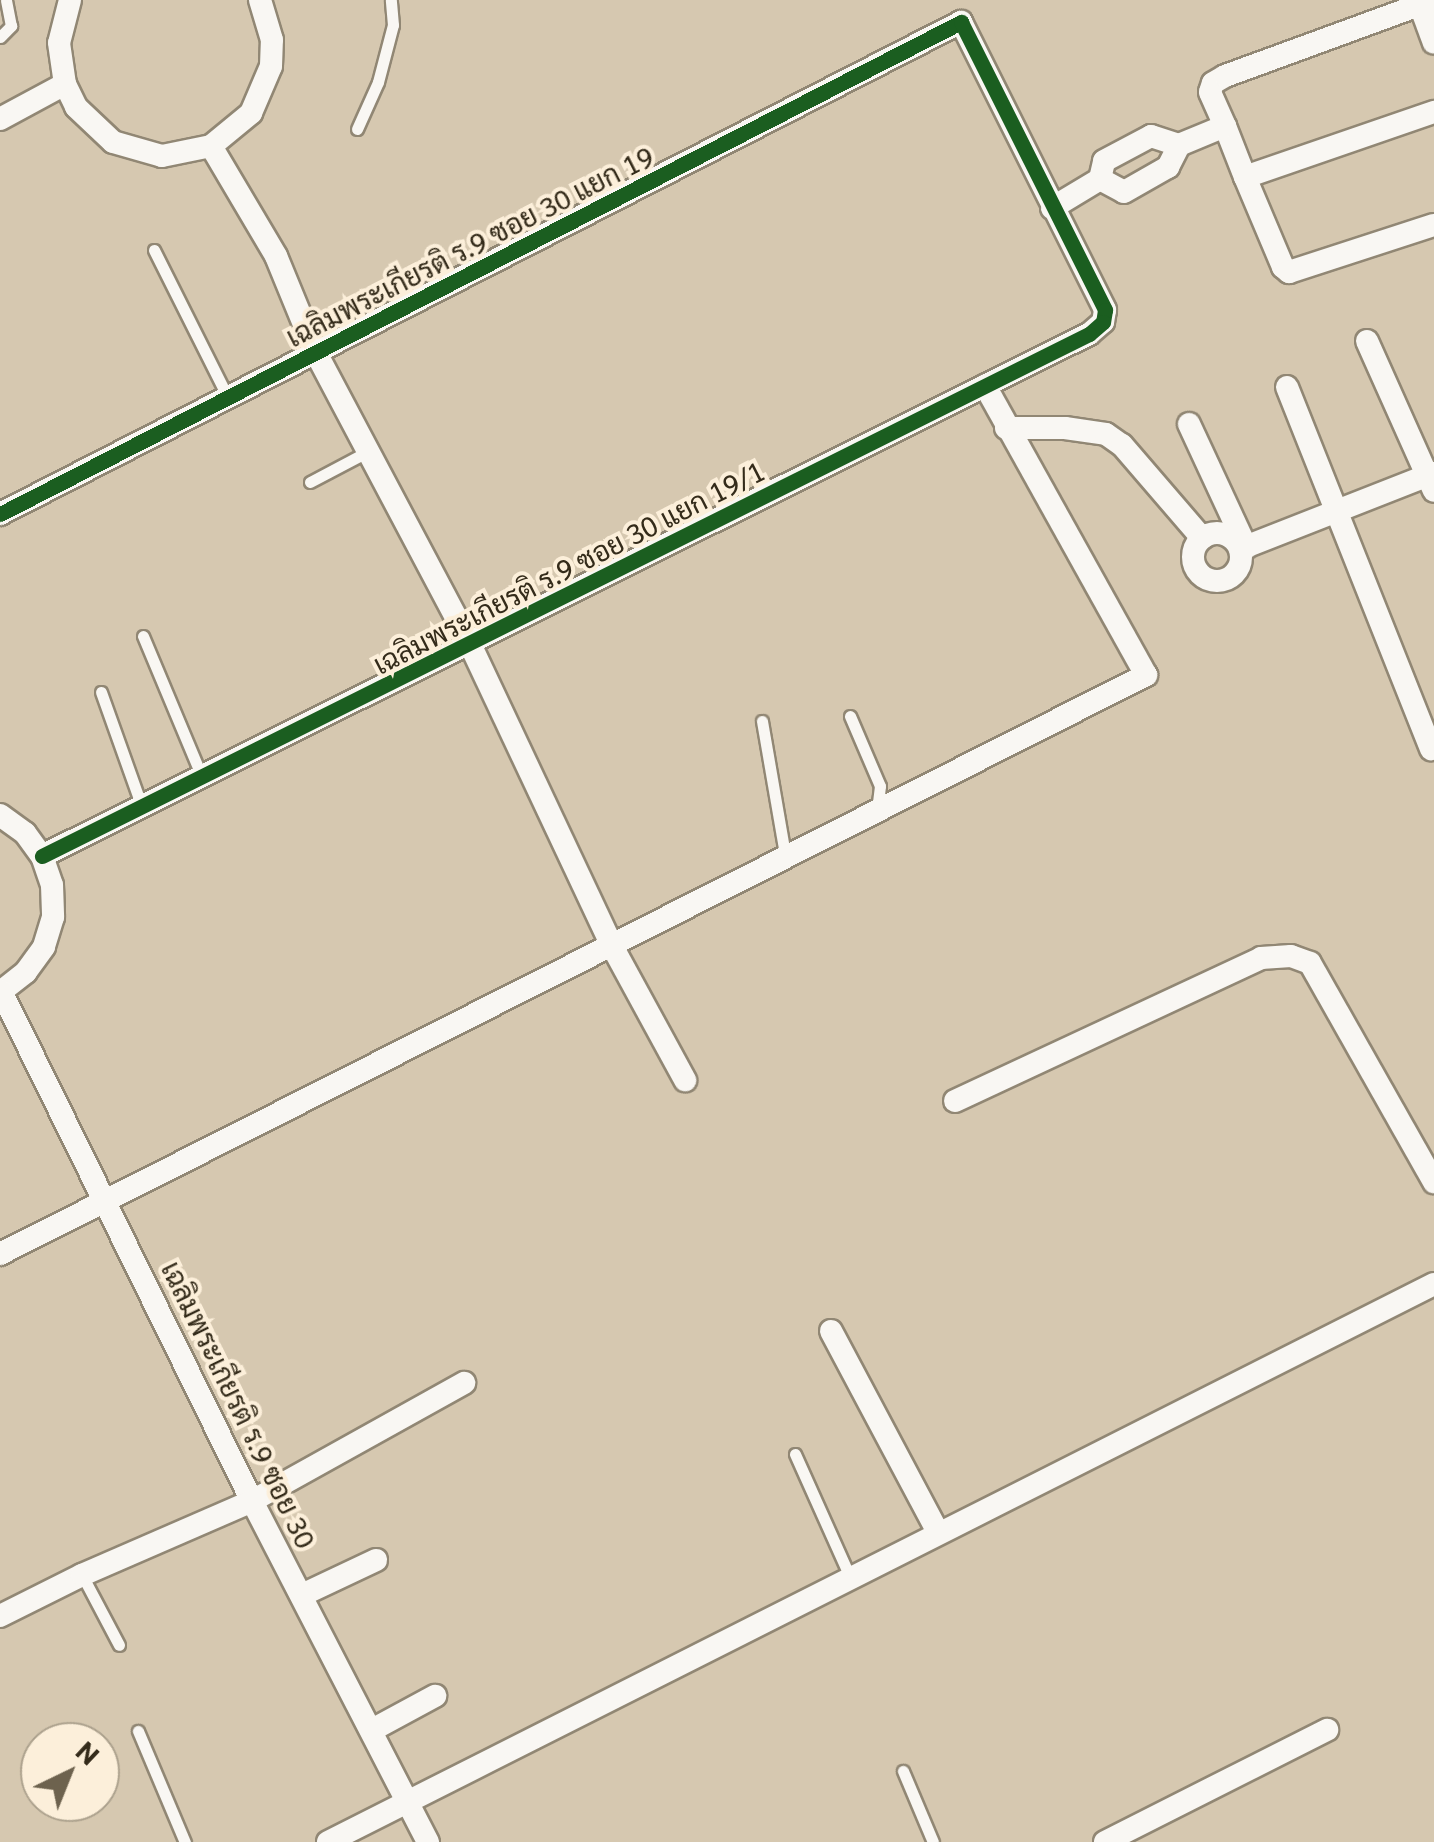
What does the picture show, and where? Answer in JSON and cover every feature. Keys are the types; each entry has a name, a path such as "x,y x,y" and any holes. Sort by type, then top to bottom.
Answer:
{"street":[{"path":"70,0 59,43 65,84 92,126 136,152 174,155 211,146 234,132 264,91 272,40 260,0"},
{"path":"1434,43 1426,2 1213,83 1210,92 1282,267 1289,272 1434,225"},
{"name":"เฉลิมพระเกียรติ ร.9 ซอย 30 แยก 19","path":"0,514 961,22 1052,208"},
{"path":"0,119 65,84"},
{"path":"1245,178 1434,112"},
{"path":"1100,180 1124,192 1168,168 1180,145 1225,126"},
{"path":"1052,208 1100,180 1104,160 1151,136 1180,145"},
{"path":"211,146 276,256 315,351 468,642 612,946 685,1080"},
{"name":"เฉลิมพระเกียรติ ร.9 ซอย 30 แยก 19/1","path":"42,856 1089,334 1103,322 1105,310 1052,208"},
{"path":"1243,548 1334,510 1432,480 1367,340"},
{"path":"0,1254 876,815 1146,675 986,386"},
{"path":"1287,387 1430,749"},
{"path":"1189,424 1243,548 1240,565 1230,578 1206,578 1193,559 1202,538"},
{"path":"1006,428 1066,428 1106,434 1122,446 1202,538"},
{"path":"1202,538 1224,534 1243,548"},
{"path":"0,815 25,833 42,856"},
{"name":"เฉลิมพระเกียรติ ร.9 ซอย 30","path":"42,856 52,885 49,932 26,972 1,992 252,1500 428,1842"},
{"path":"955,1101 1261,958 1292,956 1310,963 1434,1182"},
{"path":"328,1842 1434,1284"},
{"path":"831,1331 938,1532"},
{"path":"0,1616 82,1574 252,1500 464,1383"},
{"path":"302,1595 376,1560"},
{"path":"372,1730 435,1696"},
{"path":"1104,1842 1328,1730"}],"lane":[{"path":"0,36 11,26 6,0"},
{"path":"358,129 378,82 393,25 391,0"},
{"path":"154,250 228,399"},
{"path":"310,482 367,452"},
{"path":"142,636 202,778"},
{"path":"101,692 142,807"},
{"path":"850,716 880,786 876,815"},
{"path":"762,721 786,860"},
{"path":"795,1454 850,1577"},
{"path":"82,1574 119,1645"},
{"path":"138,1730 185,1842"},
{"path":"903,1771 932,1842"}],"cycle path":[{"path":"0,514 961,22 1105,310 1103,322 1089,334 42,856"}]}
